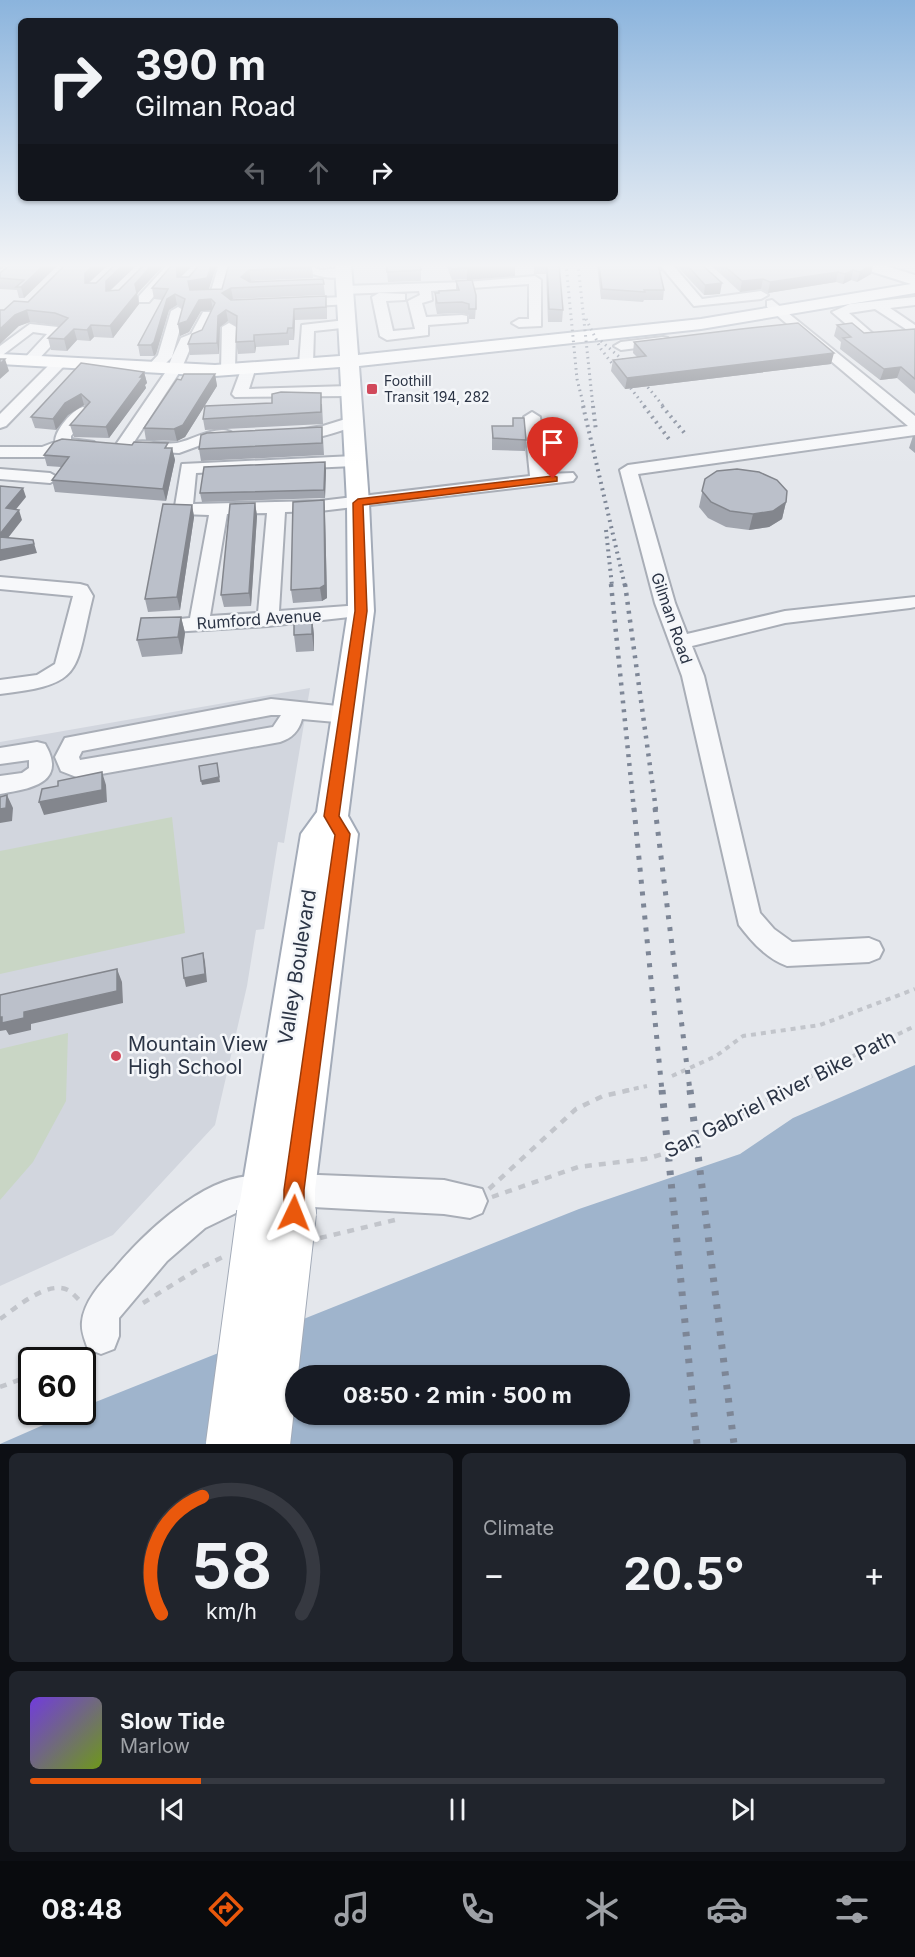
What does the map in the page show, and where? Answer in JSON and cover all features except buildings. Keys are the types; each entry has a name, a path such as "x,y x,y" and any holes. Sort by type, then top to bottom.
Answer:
{"main road":[{"name":"Valley Boulevard","path":"228,1444 277,1202 342,834 332,816 361,611 358,503 346,331"},
{"path":"0,359 174,370 248,370 347,359 373,352 554,331"},
{"name":"Valley Boulevard","path":"268,1444 277,1202"}],"street":[{"path":"0,353 26,331"},
{"path":"28,361 58,332 54,331"},
{"path":"152,369 165,357 172,331"},
{"path":"111,445 174,370 186,341 197,337 200,331"},
{"path":"228,370 229,331"},
{"path":"306,364 307,331"},
{"path":"386,331 387,336 423,331"},
{"path":"807,331 915,424"},
{"path":"863,331 871,338"},
{"path":"621,346 728,334"},
{"path":"0,423 59,363"},
{"path":"248,370 240,394 350,391"},
{"path":"0,399 23,400"},
{"path":"63,444 63,435 83,412"},
{"path":"532,417 539,481"},
{"path":"270,436 325,431 352,422"},
{"name":"Gilman Road","path":"869,950 787,954 764,937 748,917 693,676 665,603 628,470 915,430"},
{"path":"1,452 44,452 63,444 179,448 207,437 249,436"},
{"path":"354,461 188,468 184,506 187,510 219,510 358,503 567,477"},
{"path":"0,474 50,478"},
{"path":"268,620 276,508"},
{"path":"200,624 219,510"},
{"path":"0,583 80,591 83,596 65,667 59,674 48,680 0,687"},
{"path":"680,642 785,617 910,602"},
{"name":"Rumford Avenue","path":"156,627 361,611"},
{"path":"42,761 67,757 72,744 271,707 347,714"},
{"path":"0,756 38,750 42,761 41,769 34,778 0,785"},
{"path":"100,1329 102,1312 159,1246 190,1217 232,1195 277,1202 444,1197 470,1201"}],"path":[{"path":"672,1076 716,1056 743,1036 820,1025 915,989"},
{"name":"San Gabriel River Bike Path","path":"507,1193 552,1173 592,1164 629,1162 660,1156 706,1135 822,1069 915,1026"},
{"path":"470,1201 495,1185 576,1109 603,1096 647,1086"},
{"path":"0,1319 34,1298 62,1288 68,1290 100,1329"},
{"path":"0,1387 18,1380"}],"shaded area":[{"name":"Mountain View High School","path":"310,688 284,843 278,842 264,929 256,930 247,986 215,1125 113,1235 0,1286 0,742"}],"green space":[{"path":"172,817 185,933 0,974 0,851"},
{"path":"68,1033 66,1101 33,1162 0,1200 0,1049"}],"water":[{"path":"915,1065 915,1444 0,1444 43,1425 96,1425 96,1402 579,1209 740,1154 793,1118"}],"railway":[{"path":"572,331 577,379 584,407"},
{"path":"585,331 593,407"},
{"path":"592,331 601,349 645,407"},
{"path":"601,341 632,368 664,407"},
{"path":"583,406 625,586"},
{"path":"593,406 596,431"},
{"path":"644,406 669,439"},
{"path":"662,406 687,436"},
{"path":"606,530 612,586"},
{"path":"611,584 634,810"},
{"path":"625,584 656,810"},
{"path":"634,808 662,1091"},
{"path":"655,808 690,1091"},
{"path":"662,1090 697,1444"},
{"path":"690,1090 734,1444"}],"place":[{"name":"Foothill Transit 194, 282","path":"372,389"},
{"name":"Mountain View High School","path":"116,1056"}],"route":[{"path":"294,1213 294,1190 342,834 332,816 361,611 362,575 358,503 553,479"}]}
